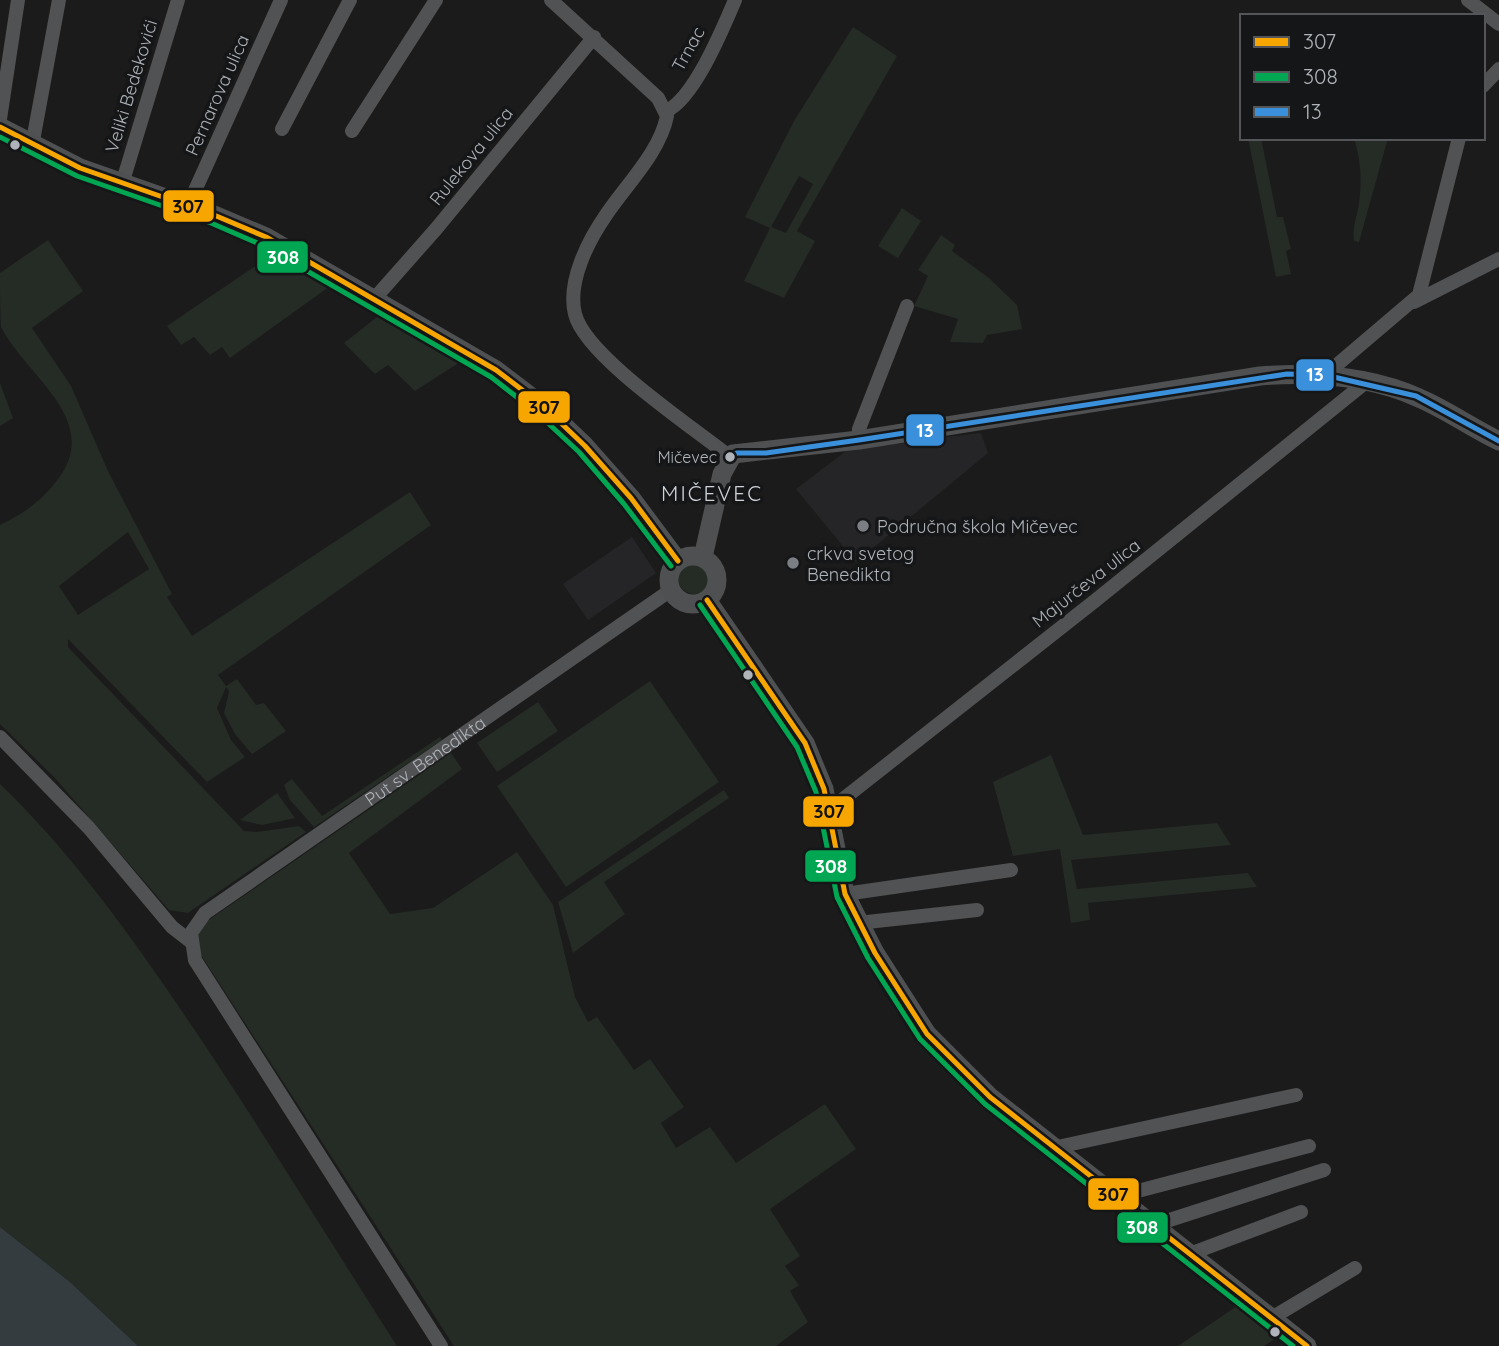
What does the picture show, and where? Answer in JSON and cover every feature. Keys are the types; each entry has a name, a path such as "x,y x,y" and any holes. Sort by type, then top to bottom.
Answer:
{"street":[{"path":"0,119 18,0"},
{"path":"32,145 60,0"},
{"name":"Veliki Bedekovići","path":"122,184 178,0"},
{"name":"Pernarova ulica","path":"188,206 281,0"},
{"path":"282,129 349,0"},
{"path":"352,131 436,0"},
{"path":"551,0 658,98 666,111 666,122 651,151 606,214 586,251 576,282 574,312 578,325 595,346 730,457"},
{"name":"Trnac","path":"666,111 681,100 702,68 735,0"},
{"path":"1468,0 1499,24"},
{"name":"Rulekova ulica","path":"375,298 436,229 594,37"},
{"path":"1485,84 1499,69"},
{"path":"0,127 32,145 122,184 188,206 266,237 496,370 542,405 609,472 678,561"},
{"path":"1414,302 1423,281 1458,140"},
{"path":"1325,375 1414,302 1499,259"},
{"path":"859,440 859,429 907,306"},
{"path":"703,557 722,474 730,457 737,453 766,453 859,440 1260,376 1325,375 1366,382 1416,396 1499,441"},
{"name":"Majurčeva ulica","path":"828,811 1096,600 1366,382"},
{"path":"691,556 703,557 714,567 717,574 715,590 707,600 685,603 671,590 671,572 678,561 691,556"},
{"name":"Put sv. Benedikta","path":"190,941 193,927 205,913 671,590"},
{"path":"707,600 805,743 817,767 845,894 858,923 928,1034 990,1097 1187,1255 1307,1346"},
{"path":"0,737 89,828 172,928 190,941 195,960 441,1346"},
{"path":"845,894 1011,870"},
{"path":"858,923 977,911"},
{"path":"1053,1148 1296,1095"},
{"path":"1115,1197 1309,1146"},
{"path":"1151,1226 1324,1170"},
{"path":"1187,1255 1301,1212"},
{"path":"1270,1319 1355,1268"}],"shaded area":[{"path":"853,27 897,56 797,231 815,241 784,298 744,281 770,228 745,217 794,121","holes":["799,176 813,184 786,233 771,227"]},
{"path":"1248,140 1261,140 1277,217 1283,217 1291,249 1286,251 1291,274 1276,277"},
{"path":"1354,140 1387,140 1359,242 1354,241 1361,178"},
{"path":"902,208 921,221 898,258 878,246"},
{"path":"941,235 955,245 952,251 989,278 1017,305 1022,329 987,335 983,343 950,342 958,319 914,306 928,276 918,270"},
{"path":"48,240 83,291 32,328 71,386 108,471 172,594 167,597 192,636 410,492 431,525 218,675 226,686 237,679 256,705 264,703 286,731 252,754 235,734 224,713 229,691 226,687 217,708 231,740 245,757 207,782 68,639 68,647 244,831 257,832 299,826 306,832 188,913 169,910 54,777 0,724 0,525 32,506 52,487 69,457 71,437 66,418 55,399 1,327 0,273","holes":["128,532 149,569 78,615 59,586"]},
{"path":"276,252 333,284 230,358 222,347 210,355 194,337 181,345 167,326"},
{"path":"381,314 460,362 415,391 388,365 375,374 344,343"},
{"path":"0,383 13,418 0,426"},
{"name":"Područna škola Mičevec","path":"981,433 988,453 856,562 796,489 850,448"},
{"path":"632,537 656,573 588,620 563,584"},
{"path":"694,562 706,566 710,578 706,590 694,594 682,590 678,578 682,566"},
{"path":"650,681 719,782 566,887 497,786"},
{"path":"538,702 558,731 497,772 477,743"},
{"path":"440,737 442,740 314,827 290,800 284,785 292,779 322,816"},
{"path":"451,753 462,769 349,853 390,914 433,908 517,852 553,905 575,997 588,1022 597,1017 634,1070 650,1059 684,1107 661,1123 676,1148 710,1127 736,1163 825,1104 856,1149 770,1209 800,1256 785,1266 799,1285 790,1291 808,1322 776,1346 454,1346 201,955 196,937 203,924"},
{"path":"1051,755 1083,835 1217,823 1231,845 1071,860 1077,889 1248,873 1257,887 1088,903 1090,920 1071,923 1060,849 1013,856 993,782"},
{"path":"0,784 79,870 150,965 246,1107 397,1346 138,1346 70,1282 0,1227"},
{"path":"724,790 729,798 604,882 625,914 573,953 558,902"},
{"path":"277,793 295,818 262,825 240,820"},
{"path":"0,1227 70,1282 138,1346 0,1346"},
{"path":"1237,1306 1276,1338 1264,1346 1178,1346"}],"transit line":[{"name":"307","path":"0,127 80,168 214,215 266,237 496,370 542,405 585,446 631,498 678,561"},
{"name":"308","path":"0,137 77,176 211,223 262,245 491,377 536,412 579,452 624,504 671,566"},
{"name":"13","path":"730,457 737,453 766,453 859,440 1287,374 1325,375 1416,396 1499,441"},
{"name":"307","path":"707,600 805,743 824,789 845,894 875,953 927,1034 990,1097 1307,1346"},
{"name":"308","path":"700,605 797,747 816,792 837,897 868,958 920,1039 985,1104 1293,1346"}],"place":[{"name":"Mičevec","path":"730,457"},
{"name":"Područna škola Mičevec","path":"863,526"},
{"name":"crkva svetog Benedikta","path":"793,563"}],"district":[{"name":"MIČEVEC","path":"712,493"}]}
